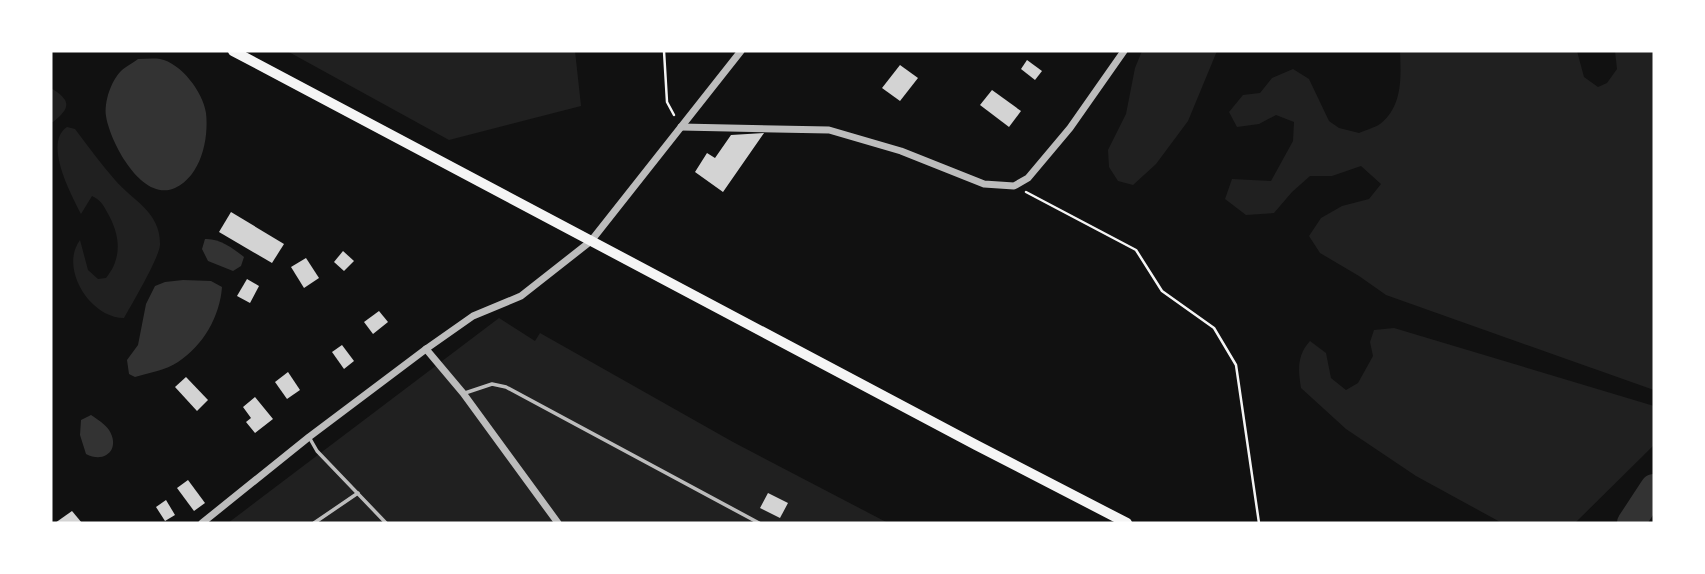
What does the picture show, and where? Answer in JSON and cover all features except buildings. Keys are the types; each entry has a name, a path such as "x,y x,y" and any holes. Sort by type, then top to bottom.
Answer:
{"main road":[{"path":"233,51 1127,523"}],"street":[{"path":"202,523 309,437 426,349 472,316 521,296 591,241 741,51"},
{"path":"681,127 830,130 901,151 984,184 1014,186 1028,178 1070,128 1124,51"},
{"path":"426,349 463,393 558,523"}],"lane":[{"path":"463,393 492,384 506,387 760,523"},
{"path":"309,437 317,451 386,523"},
{"path":"314,523 358,493"}],"path":[{"path":"664,51 667,102 681,127"},
{"path":"1014,186 1136,250 1162,291 1214,328 1236,365 1259,523"}],"shaded area":[{"path":"287,51 575,51 581,106 449,140"},
{"path":"1142,51 1217,51 1188,121 1156,164 1133,185 1118,181 1109,167 1108,150 1126,114 1135,68"},
{"path":"1400,51 1577,51 1584,77 1598,87 1607,83 1617,69 1615,51 1654,51 1654,390 1386,295 1320,253 1309,236 1321,218 1342,206 1369,199 1381,184 1361,166 1332,176 1310,176 1274,213 1246,215 1225,199 1232,179 1271,181 1293,141 1294,122 1276,115 1259,124 1237,127 1229,112 1243,95 1260,93 1272,78 1293,69 1309,79 1329,121 1339,128 1359,133 1380,124 1393,109 1399,90"},
{"path":"138,59 160,59 176,66 196,88 204,105 207,123 201,156 191,175 175,188 163,190 151,187 140,179 121,154 109,127 106,110 111,86 121,71"},
{"path":"51,88 62,96 66,104 66,108 53,122 51,122"},
{"path":"67,127 75,129 115,180 145,208 159,234 160,245 155,260 124,318 111,316 100,310 81,290 76,277 74,251 80,240 88,270 98,279 106,278 111,270 118,245 115,229 101,202 92,196 81,214 66,182 58,156 58,145 60,135"},
{"path":"205,239 231,247 244,257 241,266 233,271 208,261 202,249"},
{"path":"183,280 211,281 222,287 218,309 209,329 195,348 173,365 135,377 129,374 127,360 138,345 146,304 155,286"},
{"path":"499,318 535,341 540,333 733,442 888,523 228,523"},
{"path":"1394,328 1654,406 1654,445 1575,523 1502,523 1416,476 1346,429 1301,388 1300,363 1310,341 1326,353 1331,378 1346,390 1358,383 1373,356 1370,342 1374,330"},
{"path":"91,415 109,430 112,437 112,449 105,456 93,457 86,454 80,435 81,420"}],"waterway":[{"path":"1631,523 1654,488"}]}
